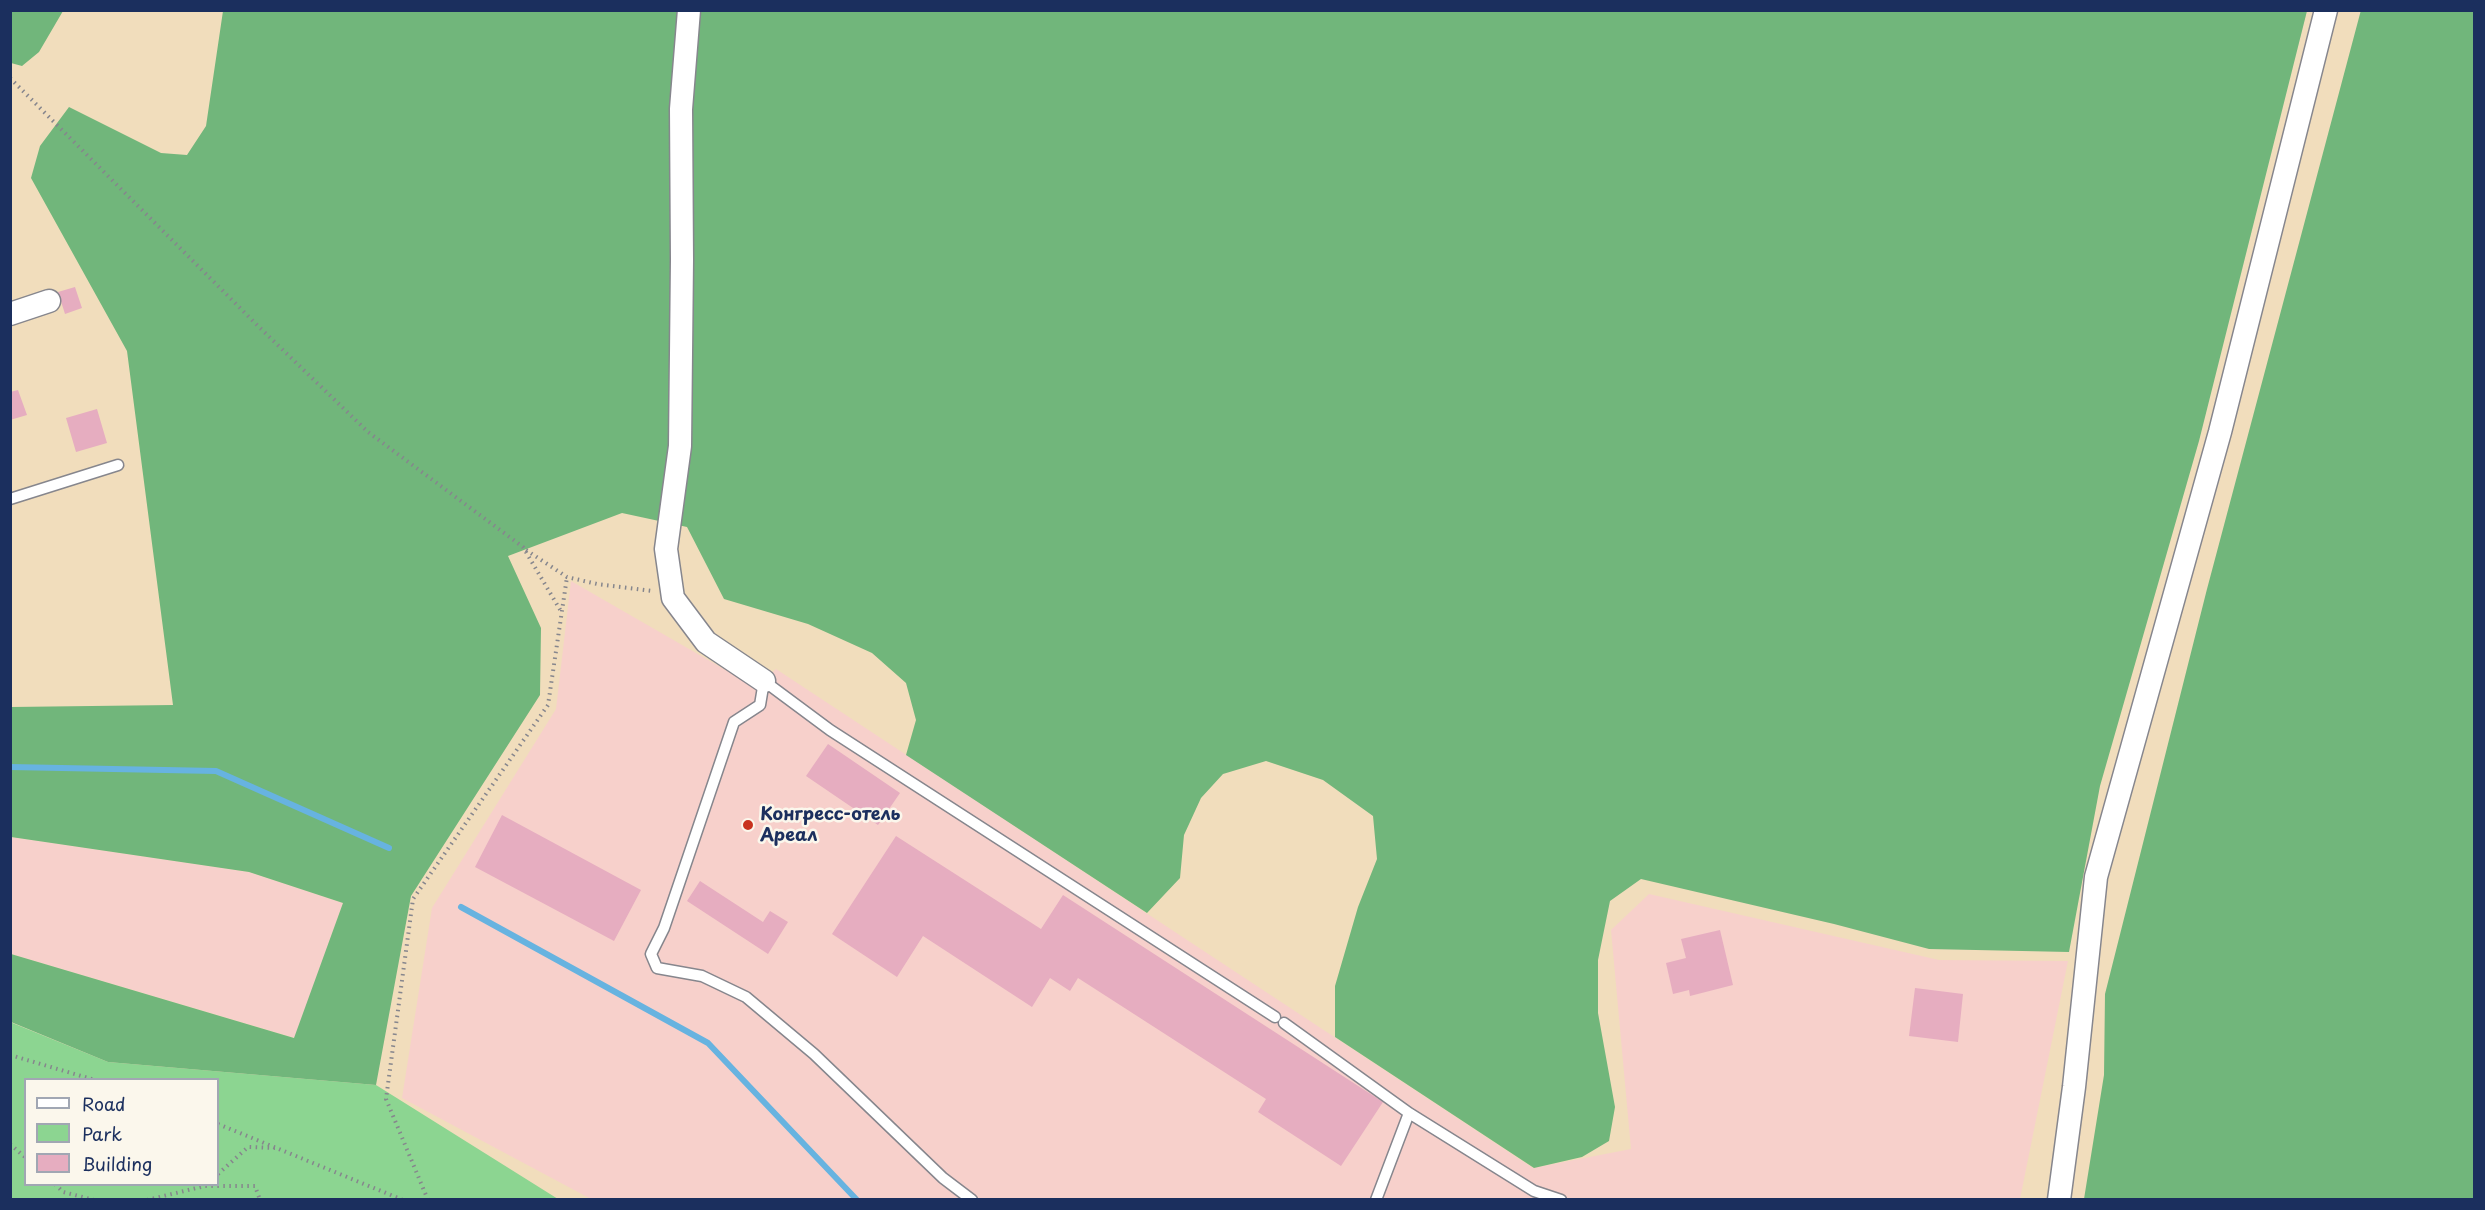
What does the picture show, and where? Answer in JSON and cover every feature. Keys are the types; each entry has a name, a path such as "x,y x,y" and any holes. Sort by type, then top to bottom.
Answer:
{"street":[{"path":"689,10 681,109 680,446 666,549 673,598 706,642 764,681"},
{"path":"2059,1200 2096,877 2220,432 2326,10"},
{"path":"10,314 50,302"}],"lane":[{"path":"10,499 118,465"},
{"path":"972,1200 943,1178 814,1053 746,997 702,975 657,968 651,954 664,928 734,722 760,705 764,681 830,730 1280,1020 1409,1113 1534,1191 1561,1200"},
{"path":"1376,1200 1409,1113"}],"path":[{"path":"10,78 258,326 368,432 523,548 567,577 597,584 661,592 673,598"},
{"path":"523,548 562,614"},
{"path":"428,1200 386,1099 413,900 549,705 567,577"},
{"path":"10,1055 88,1078"},
{"path":"219,1124 403,1200"},
{"path":"10,1144 24,1156"},
{"path":"219,1173 248,1147 278,1148"},
{"path":"219,1185 255,1186 260,1200"},
{"path":"56,1186 63,1192 94,1200"},
{"path":"147,1200 200,1186"}],"shaded area":[{"name":"Конгресс-отель Ареал","path":"571,581 729,672 764,680 776,669 1533,1168 1631,1149 1611,930 1649,894 1939,960 2068,961 2020,1199 591,1199 402,1098 432,908 556,709"},
{"path":"11,837 249,872 343,903 295,1038 11,954"}],"green space":[{"path":"2361,10 2474,11 2474,1199 2084,1199 2104,1075 2105,994 2207,589"},
{"path":"10,11 63,11 39,52 22,66 11,63"},
{"path":"223,11 2307,11 2199,441 2100,786 2069,952 1929,949 1834,924 1641,879 1610,901 1598,960 1598,1013 1615,1107 1609,1141 1582,1157 1534,1168 1335,1037 1335,986 1358,907 1377,859 1373,816 1323,780 1266,761 1223,774 1201,798 1184,835 1180,878 1147,913 906,755 916,720 906,683 872,653 808,624 724,599 687,527 622,513 508,556 541,628 540,695 411,896 376,1085 108,1062 11,1022 11,954 294,1038 343,903 249,872 11,837 11,707 173,705 127,351 31,178 40,146 69,107 161,153 187,155 206,126"},
{"path":"10,1022 108,1062 376,1085 558,1199 11,1199"}],"building":[{"path":"75,287 82,308 65,314 58,292"},
{"path":"18,390 27,415 10,420 10,392"},
{"path":"97,409 107,443 76,452 66,418"},
{"path":"828,744 900,793 878,825 806,776"},
{"path":"502,815 641,890 614,941 475,867"},
{"path":"896,836 1041,929 1063,895 1383,1102 1341,1166 1258,1112 1266,1099 1078,978 1070,991 1050,978 1032,1007 923,936 897,977 832,934"},
{"path":"700,881 763,922 770,911 788,922 768,954 687,901"},
{"path":"1720,930 1733,985 1690,996 1689,990 1673,994 1666,963 1686,958 1681,939"},
{"path":"1915,988 1963,994 1958,1042 1909,1036"}],"waterway":[{"path":"10,767 216,771 389,848"},
{"path":"461,907 708,1043 857,1200"}],"place":[{"name":"Конгресс-отель Ареал","path":"748,825"}]}
